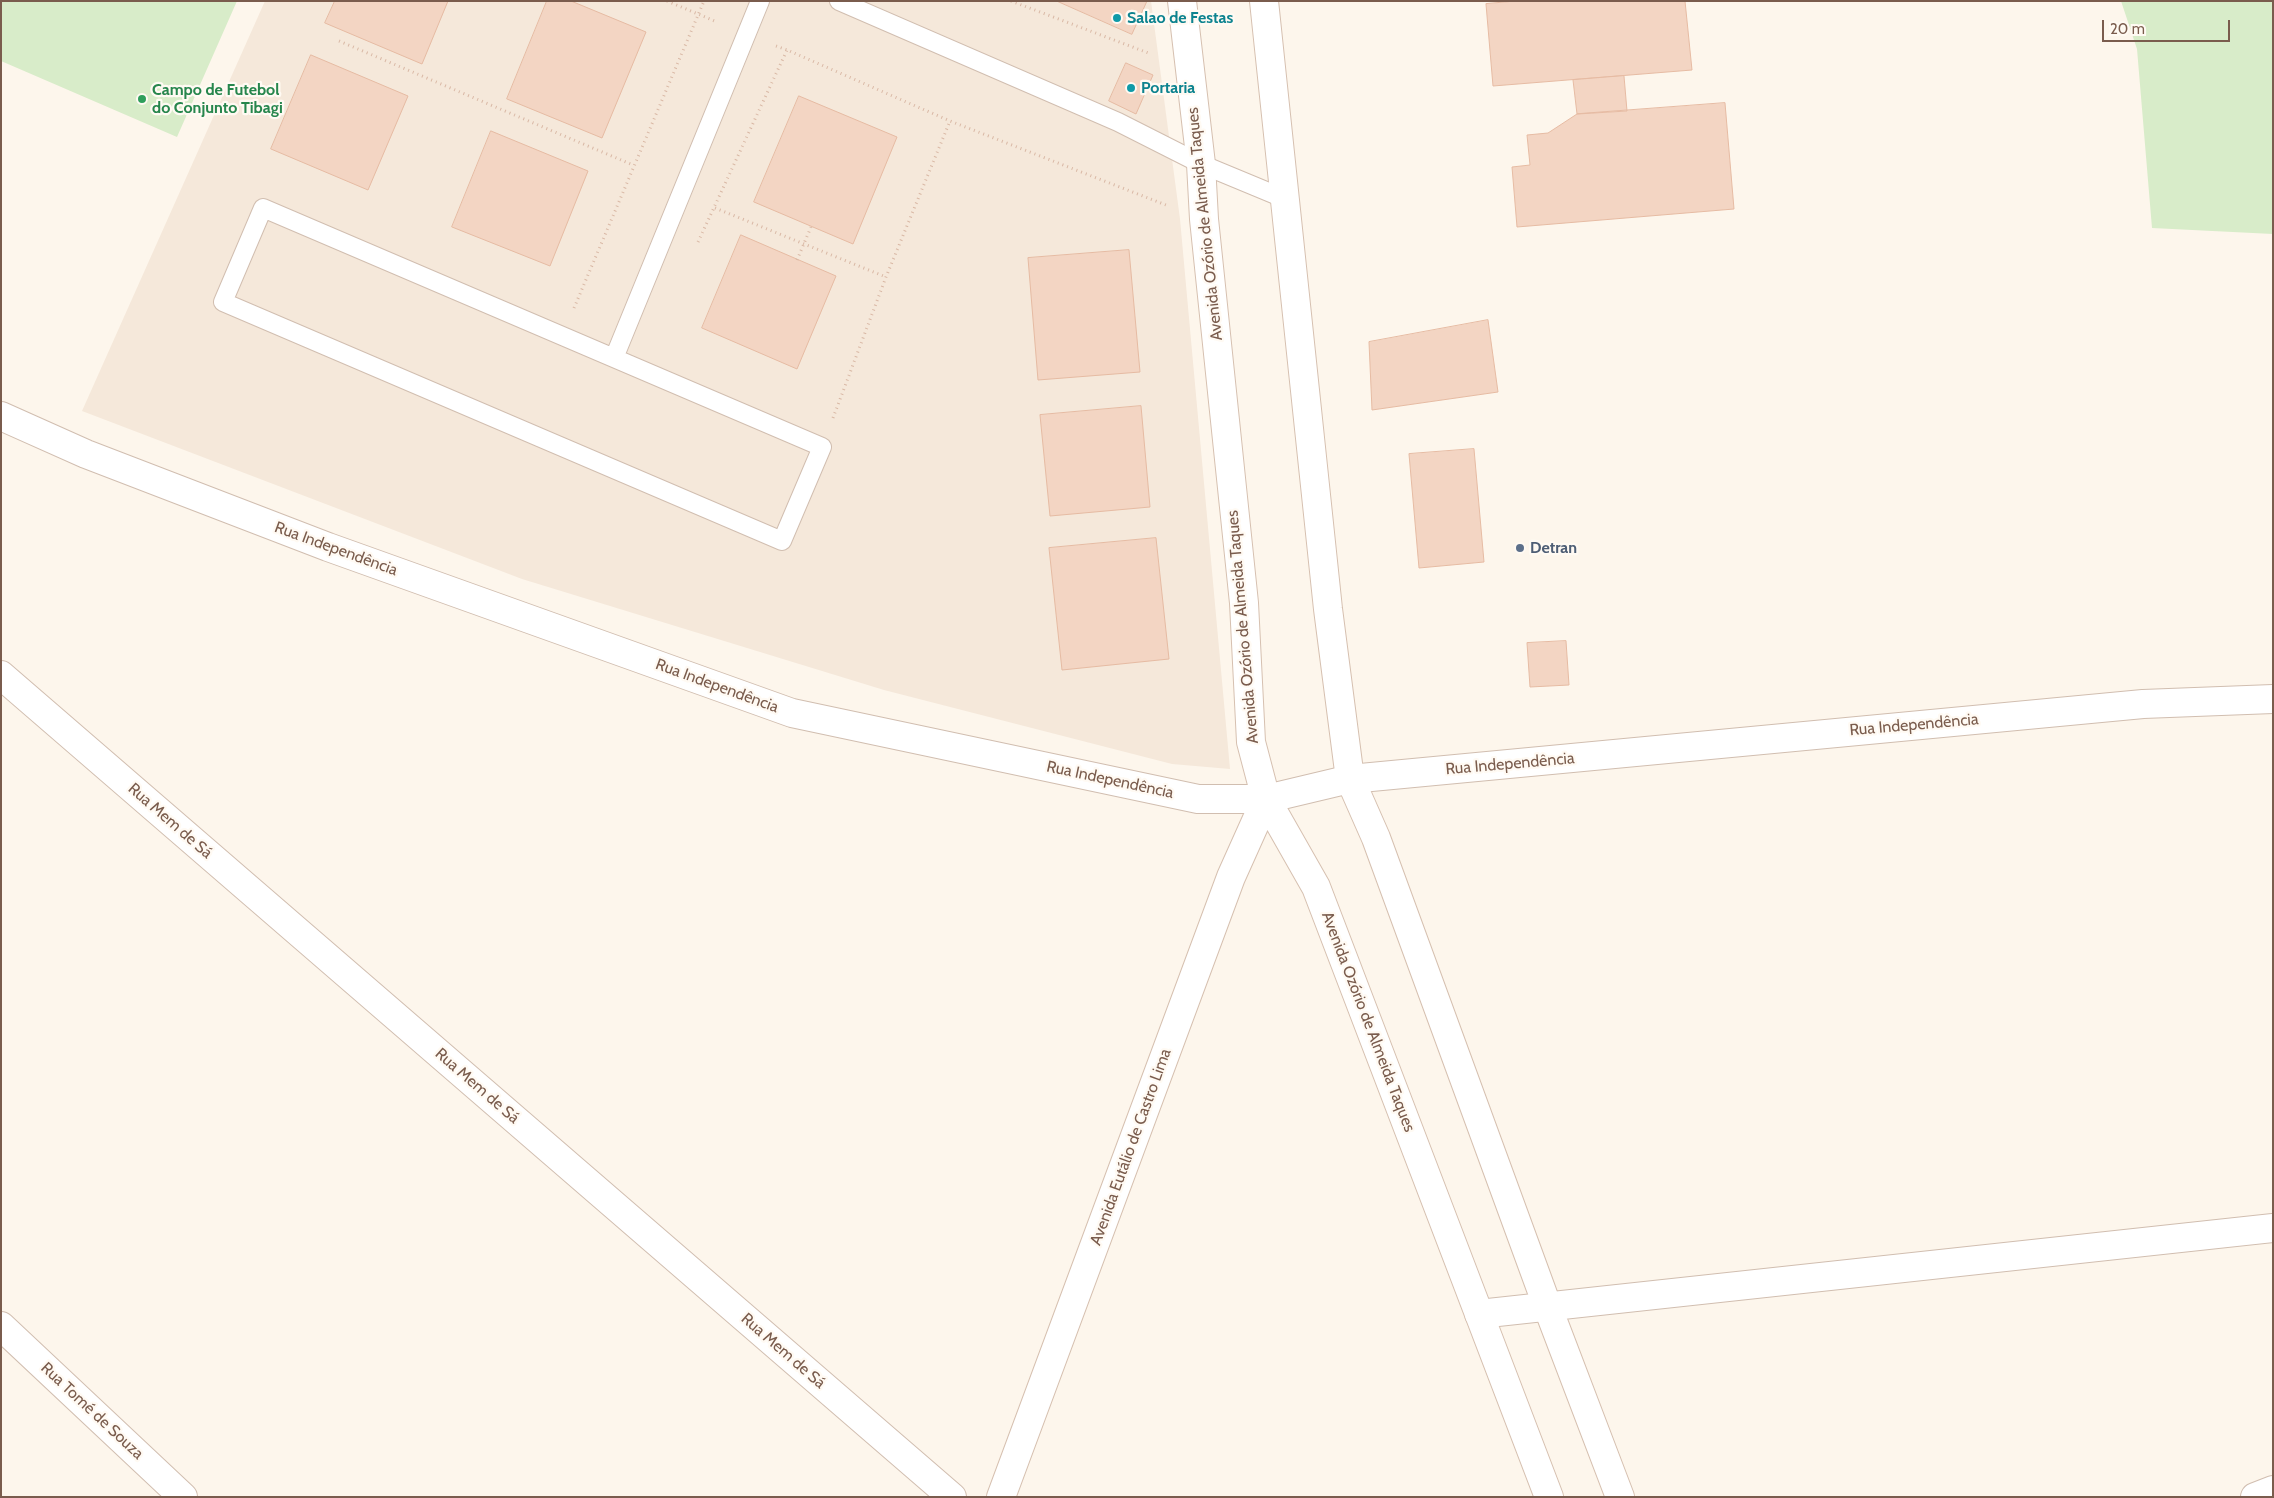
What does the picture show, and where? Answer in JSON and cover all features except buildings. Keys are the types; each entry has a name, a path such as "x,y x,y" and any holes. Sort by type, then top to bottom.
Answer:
{"street":[{"name":"Avenida Ozório de Almeida Taques","path":"1182,1 1201,164 1204,219 1244,603 1251,742 1266,798 1316,887 1549,1497"},
{"path":"1264,1 1283,198 1328,609 1350,779 1376,838 1548,1308 1620,1497"},
{"name":"Rua Independência","path":"1,416 86,454 328,547 792,712 1198,799 1266,798 1350,779 2143,704 2273,699"},
{"name":"Rua Mem de Sá","path":"5,686 952,1497"},
{"name":"Avenida Eutálio de Castro Lima","path":"1001,1497 1231,878 1266,798"},
{"path":"1479,1314 2273,1228"},
{"name":"Rua Tomé de Souza","path":"1,1326 183,1497"},
{"path":"2255,1497 2273,1490"}],"lane":[{"path":"614,358 760,1"},
{"path":"839,1 1118,122 1201,164 1283,198"},
{"path":"263,208 614,358 822,447 782,541 223,302 263,208"}],"path":[{"path":"667,1 698,15"},
{"path":"562,336 704,1"},
{"path":"1011,1 1189,69"},
{"path":"339,41 633,165"},
{"path":"698,243 787,50 950,121 1204,219"},
{"path":"822,447 886,277 950,121"},
{"path":"681,194 886,277"},
{"path":"797,260 811,227"}],"shaded area":[{"path":"265,1 1151,1 1180,219 1230,769 1172,764 884,690 522,579 82,411"}],"green space":[{"name":"Campo de Futebol do Conjunto Tibagi","path":"1,1 237,1 177,137 1,61"},
{"path":"2121,1 2273,1 2273,234 2152,228 2137,49"}],"place":[{"name":"Salao de Festas","path":"1117,18"},
{"name":"Portaria","path":"1131,88"},
{"name":"Campo de Futebol do Conjunto Tibagi","path":"142,99"},
{"name":"Detran","path":"1520,548"}]}
